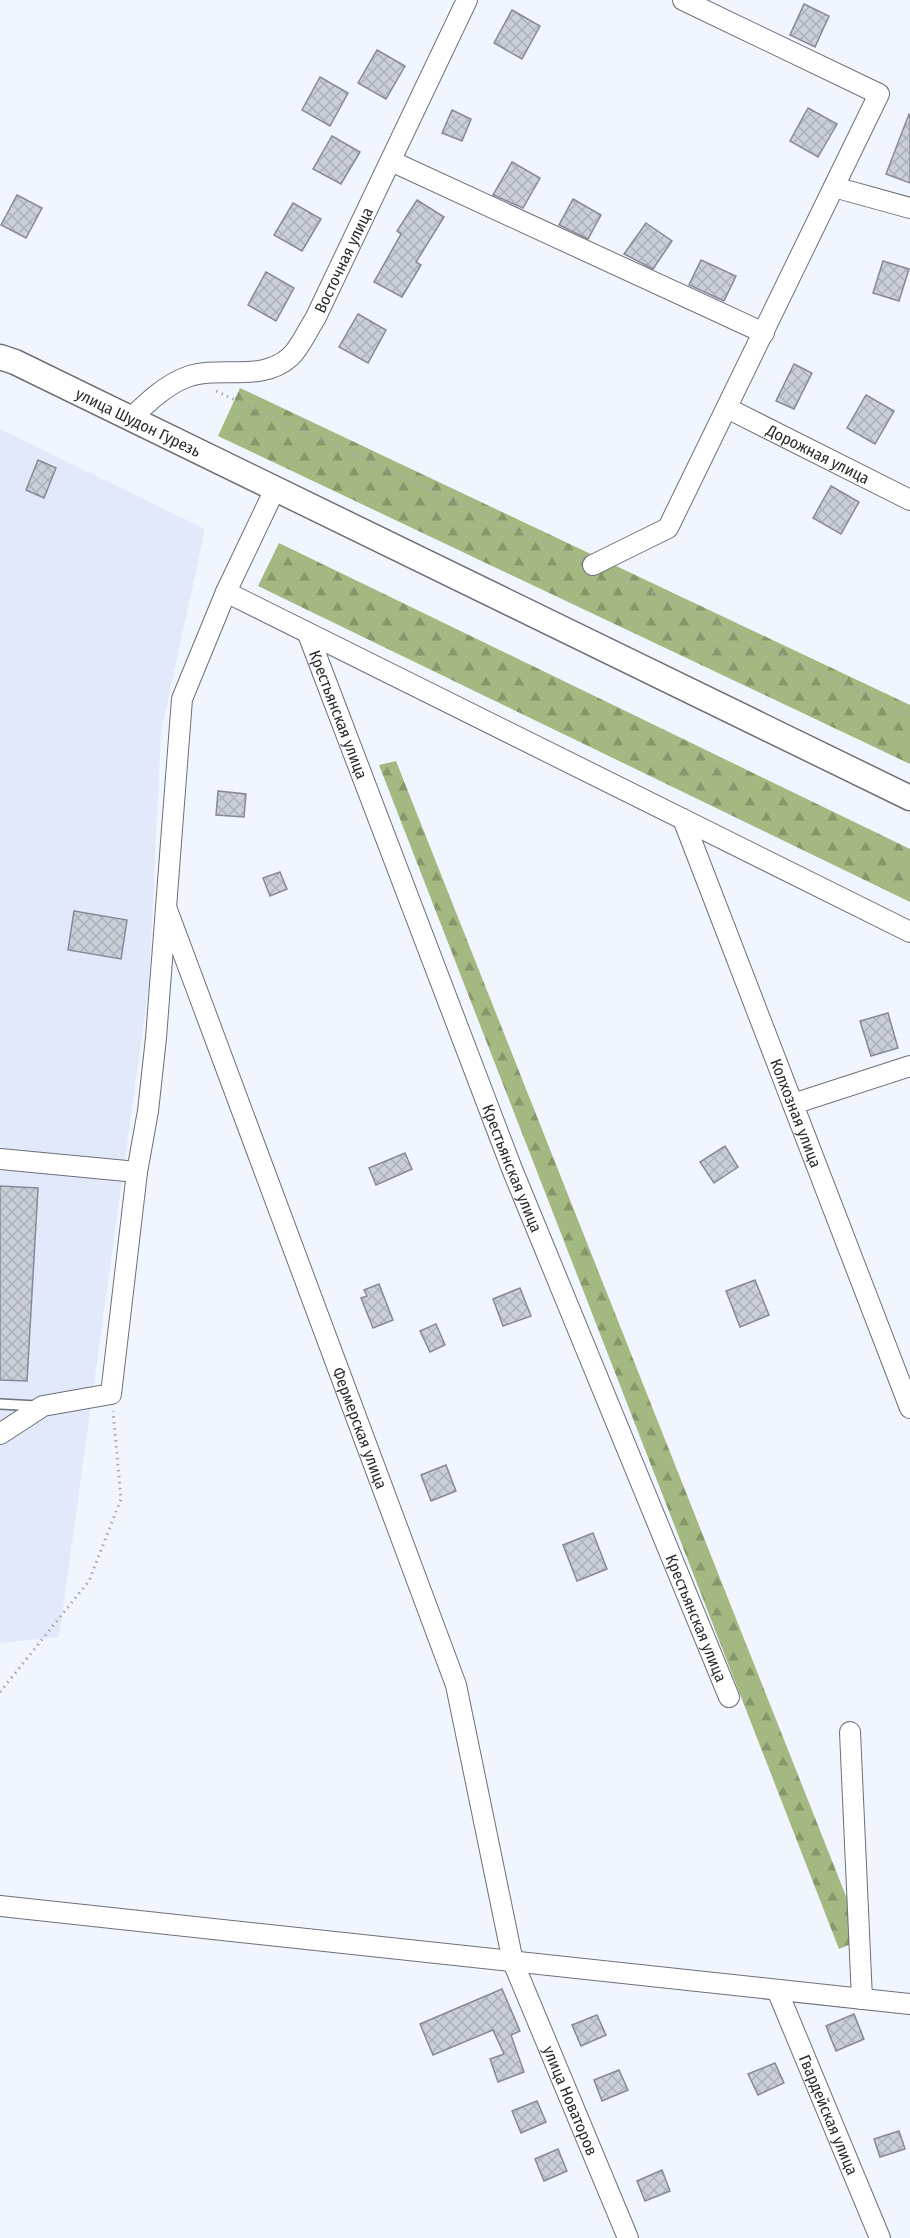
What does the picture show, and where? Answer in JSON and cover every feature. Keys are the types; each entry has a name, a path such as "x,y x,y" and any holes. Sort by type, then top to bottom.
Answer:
{"street":[{"name":"Восточная улица","path":"131,418 156,395 186,377 208,372 246,373 271,369 290,357 315,319 467,0"},
{"path":"593,565 668,528 879,94 683,0"},
{"path":"391,160 764,333"},
{"path":"834,186 910,208"},
{"name":"улица Шудон Гурезь","path":"0,357 131,418 910,798"},
{"name":"Дорожная улица","path":"727,408 910,500"},
{"path":"0,1434 43,1406 111,1394 137,1172 155,1049 182,699 226,592 275,489"},
{"path":"226,592 910,932"},
{"name":"Крестьянская улица","path":"308,634 512,1169 729,1697"},
{"name":"Колхозная улица","path":"682,819 910,1408"},
{"name":"Фермерская улица","path":"166,907 456,1685 513,1962"},
{"path":"793,1104 910,1066"},
{"path":"0,1159 137,1172"},
{"path":"850,1732 862,1999"},
{"path":"0,1906 904,2004"},
{"name":"улица Новаторов","path":"513,1962 628,2238"},
{"name":"Гвардейская улица","path":"777,1990 880,2238"}],"lane":[{"path":"0,1404 43,1406"}],"path":[{"path":"186,377 593,565 910,715"},
{"path":"0,1692 89,1581 121,1499 111,1394"}],"shaded area":[{"path":"0,429 205,529 161,732 149,985 59,1637 0,1643"}],"green space":[{"path":"240,388 910,705 910,764 218,436"},
{"path":"279,543 910,849 910,902 258,586"},
{"path":"396,761 863,1939 839,1949 379,765"}],"building":[{"path":"804,4 829,16 815,47 790,35"},
{"path":"512,10 540,26 522,59 494,43"},
{"path":"377,50 405,66 386,99 358,83"},
{"path":"320,77 348,93 330,126 302,110"},
{"path":"808,108 837,124 818,157 790,141"},
{"path":"452,110 471,119 462,141 442,133"},
{"path":"910,115 910,183 886,174"},
{"path":"332,136 360,152 341,184 313,169"},
{"path":"512,162 540,178 523,208 493,195"},
{"path":"17,195 42,208 26,238 1,225"},
{"path":"573,199 601,215 588,239 559,225"},
{"path":"417,200 444,217 416,262 421,265 402,297 374,282 401,234 397,231"},
{"path":"293,203 321,219 302,251 274,235"},
{"path":"646,223 672,241 653,269 624,254"},
{"path":"701,260 736,276 724,301 689,285"},
{"path":"883,261 909,269 899,301 873,293"},
{"path":"266,272 294,288 276,321 248,305"},
{"path":"358,314 386,330 368,363 339,347"},
{"path":"794,364 812,373 794,409 776,401"},
{"path":"866,395 894,411 875,444 847,428"},
{"path":"38,460 56,468 44,498 26,490"},
{"path":"831,486 859,502 841,534 813,518"},
{"path":"218,791 246,794 244,817 216,815"},
{"path":"280,872 287,889 270,896 263,878"},
{"path":"74,911 127,920 121,959 68,950"},
{"path":"888,1013 898,1048 871,1056 860,1021"},
{"path":"725,1146 738,1167 714,1183 700,1162"},
{"path":"405,1153 412,1169 376,1185 369,1168"},
{"path":"0,1186 38,1188 27,1381 0,1380"},
{"path":"755,1280 769,1315 740,1327 726,1291"},
{"path":"379,1284 393,1320 373,1328 361,1298 367,1296 364,1290"},
{"path":"520,1288 531,1316 503,1326 493,1299"},
{"path":"436,1324 445,1345 430,1352 420,1331"},
{"path":"446,1465 456,1491 431,1501 421,1475"},
{"path":"593,1533 607,1569 577,1581 563,1545"},
{"path":"502,1989 520,2031 511,2035 524,2072 498,2082 490,2059 504,2054 493,2030 433,2055 420,2024"},
{"path":"854,2014 864,2039 836,2051 826,2026"},
{"path":"597,2015 606,2035 581,2046 572,2025"},
{"path":"775,2063 784,2083 758,2095 748,2074"},
{"path":"619,2070 628,2090 602,2101 594,2080"},
{"path":"537,2101 546,2122 521,2133 512,2111"},
{"path":"899,2131 905,2149 880,2157 874,2139"},
{"path":"558,2149 567,2171 544,2181 535,2159"},
{"path":"662,2170 670,2191 645,2201 637,2181"}]}
